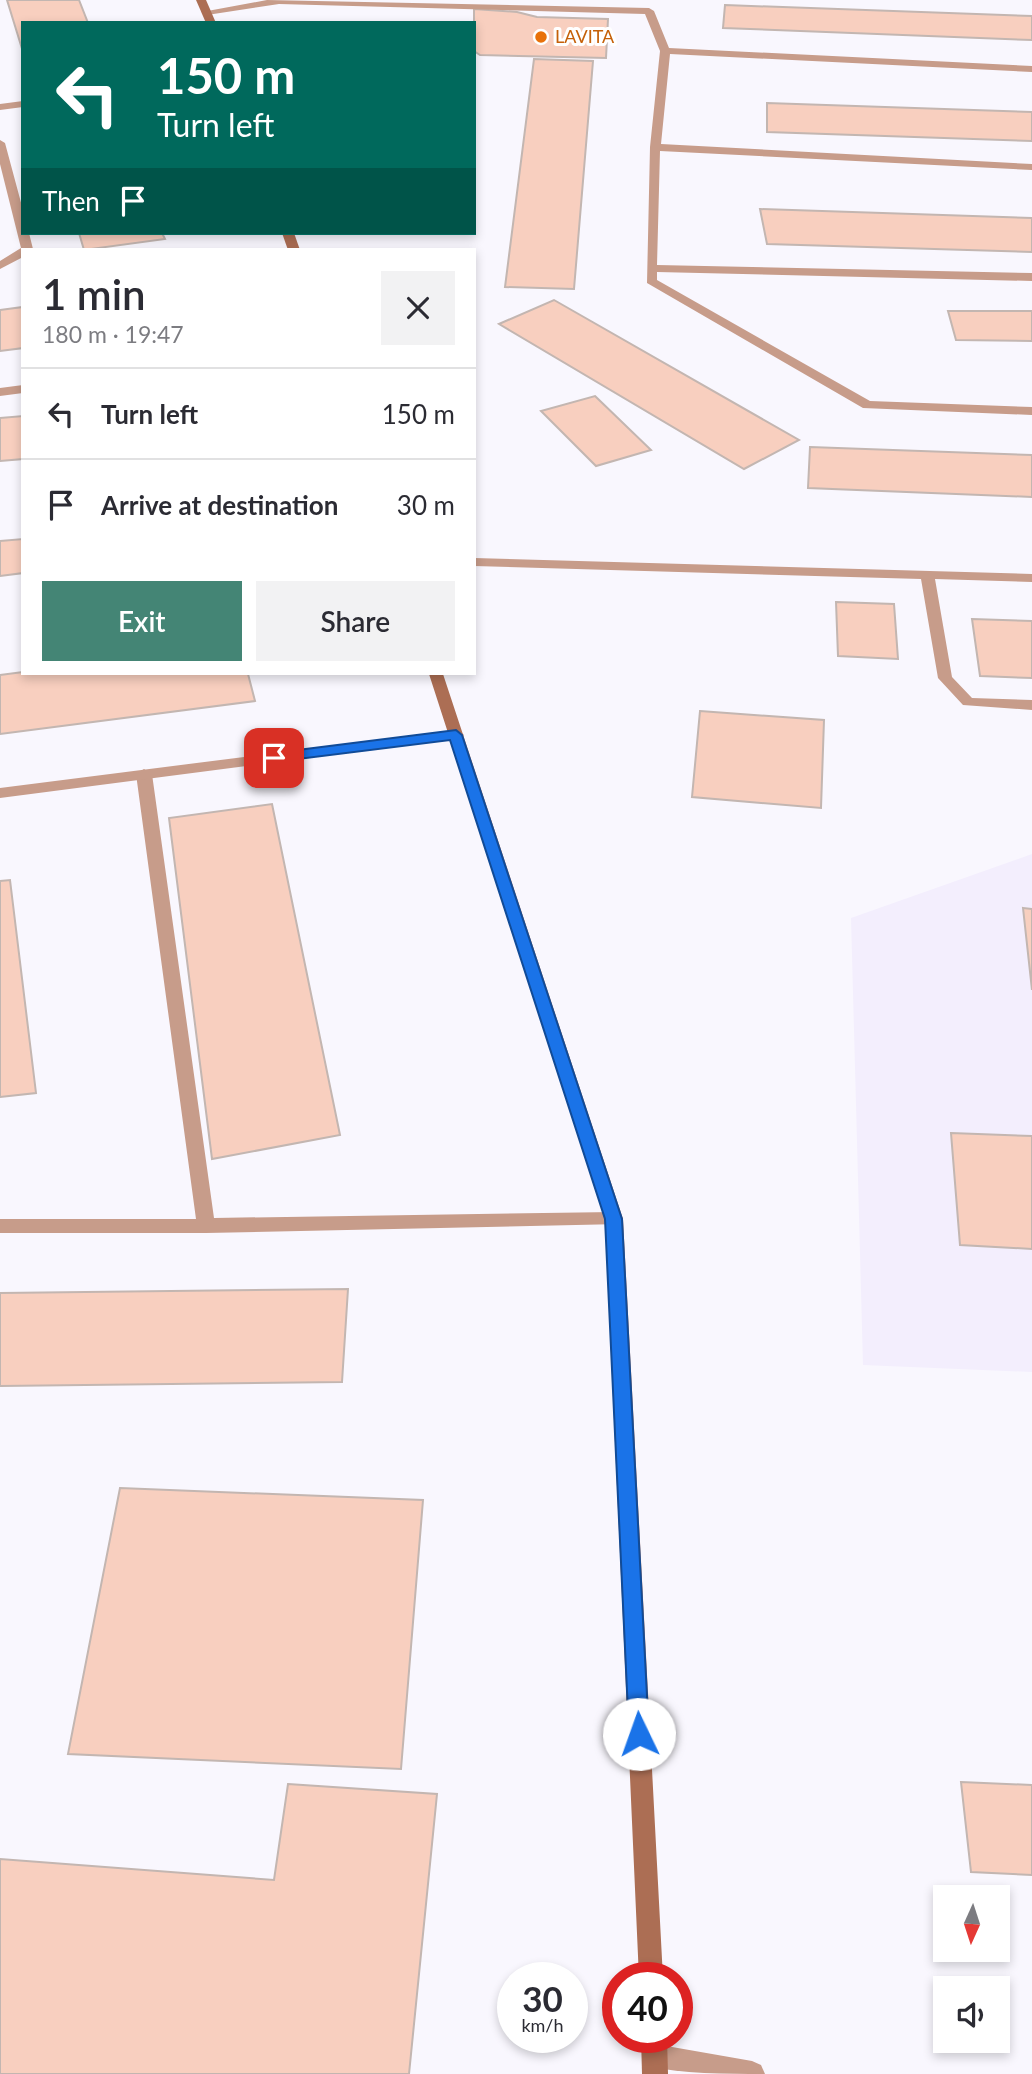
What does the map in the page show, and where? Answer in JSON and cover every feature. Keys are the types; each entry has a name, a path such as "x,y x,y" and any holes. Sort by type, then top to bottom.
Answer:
{"street":[{"path":"201,0 209,18 280,0 652,8 665,51 655,147 651,281 867,405 1032,411"},
{"path":"665,51 1032,69"},
{"path":"0,107 21,104"},
{"path":"0,143 21,225"},
{"path":"655,147 1032,167"},
{"path":"0,266 21,253"},
{"path":"652,268 1032,277"},
{"path":"0,392 21,389"},
{"path":"476,562 1032,578"},
{"path":"927,575 945,678 968,702 1032,705"},
{"path":"436,675 614,1219 650,1962"},
{"path":"0,793 456,735"},
{"path":"144,774 206,1226"},
{"path":"0,1226 206,1226 614,1219"},
{"path":"655,2056 752,2074"}],"shaded area":[{"path":"1032,854 1032,1372 863,1365 851,918"}],"building":[{"path":"7,0 79,0 87,21 21,21 21,46"},
{"path":"725,5 1032,16 1032,40 723,28"},
{"name":"LAVITA","path":"474,9 517,12 537,17 608,19 606,58 480,55 476,52"},
{"path":"534,59 593,61 574,289 505,287"},
{"path":"767,103 1032,112 1032,141 767,132"},
{"path":"760,209 1032,218 1032,252 767,244"},
{"path":"80,235 163,235 165,239 99,248 83,248"},
{"path":"554,300 799,440 744,469 499,324"},
{"path":"21,307 21,348 0,351 0,310"},
{"path":"948,311 1032,311 1032,341 956,340"},
{"path":"595,396 651,450 596,466 541,411"},
{"path":"21,416 21,459 0,461 0,418"},
{"path":"810,447 1032,455 1032,497 808,488"},
{"path":"21,539 21,573 0,576 0,541"},
{"path":"836,602 894,604 898,659 838,656"},
{"path":"972,619 1032,621 1032,678 980,676"},
{"path":"21,672 21,675 248,675 255,701 0,734 0,675"},
{"path":"700,711 824,720 821,808 692,797"},
{"path":"272,804 340,1135 212,1159 169,818"},
{"path":"10,880 36,1093 0,1097 0,881"},
{"path":"1023,908 1032,909 1032,990"},
{"path":"951,1133 1032,1136 1032,1249 960,1245"},
{"path":"348,1289 342,1382 0,1386 0,1293"},
{"path":"120,1488 423,1500 401,1769 68,1754"},
{"path":"961,1782 1032,1785 1032,1875 971,1872"},
{"path":"288,1784 437,1794 409,2074 0,2074 0,1859 274,1880"}],"place":[{"name":"LAVITA","path":"541,37"}],"route":[{"path":"274,758 456,735 614,1219 639,1734"}]}
